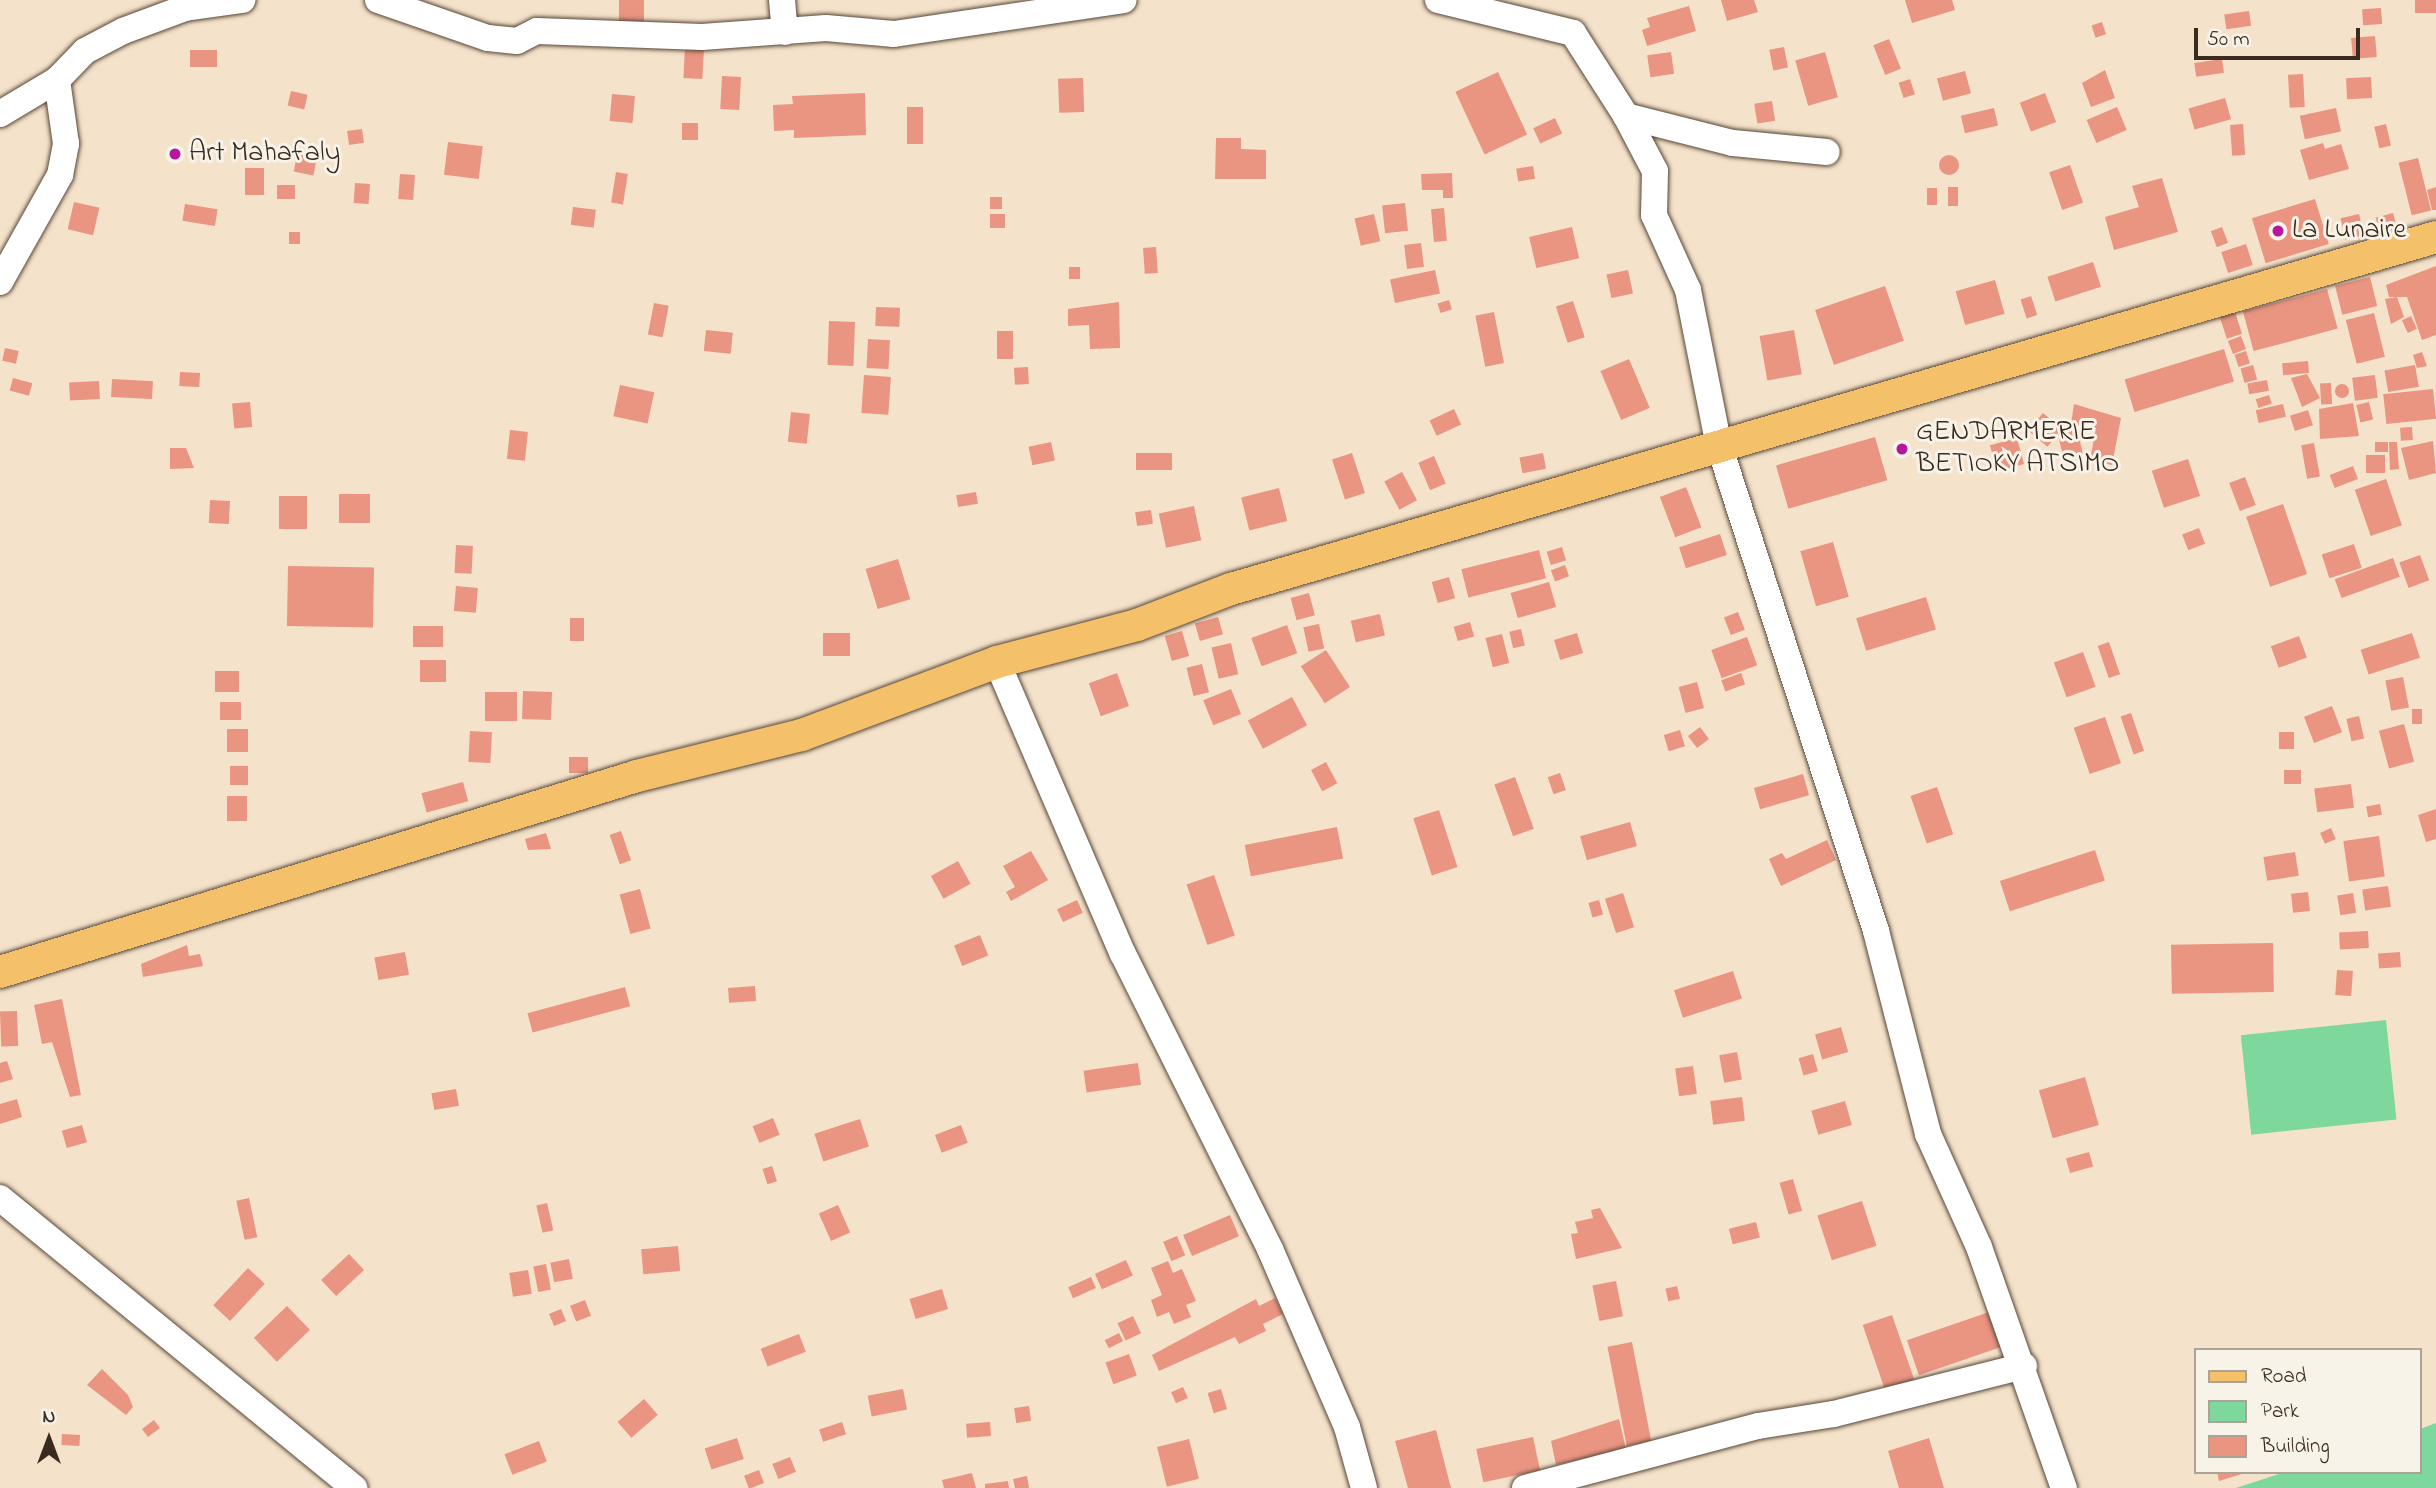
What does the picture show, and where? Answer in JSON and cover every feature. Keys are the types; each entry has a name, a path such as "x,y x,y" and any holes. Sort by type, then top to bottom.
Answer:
{"main road":[{"path":"0,972 597,787 802,735 997,662 1137,625 1231,589 1718,442 2436,236"}],"street":[{"path":"0,114 57,80 85,51 123,30 184,8 242,0"},
{"path":"378,0 488,38 517,41 537,31 678,37 785,32 894,34 960,19 1123,0"},
{"path":"782,0 785,32"},
{"path":"1437,0 1573,33 1626,116 1655,171 1654,215 1688,290 1718,442 1876,931 1928,1134 2024,1366 2064,1488"},
{"path":"0,282 60,175 66,144 57,80"},
{"path":"1626,116 1733,143 1827,152"},
{"path":"997,662 1123,954 1270,1249 1347,1427 1364,1488"},
{"path":"0,1198 354,1488"},
{"path":"1525,1488 1758,1426 1834,1414 2024,1366"}],"green space":[{"path":"2386,1020 2396,1119 2251,1135 2241,1035"},
{"path":"2436,1423 2436,1488 2236,1488 2279,1474 2422,1474 2422,1428"}],"building":[{"path":"619,0 644,0 644,22 619,22"},
{"path":"1721,0 1754,0 1758,12 1727,21"},
{"path":"1905,0 1952,0 1955,10 1912,23"},
{"path":"2415,0 2436,0 2436,13 2415,13"},
{"path":"1689,6 1696,31 1647,46 1642,30 1650,27 1647,18"},
{"path":"2381,8 2382,24 2363,25 2362,9"},
{"path":"2249,11 2251,26 2226,29 2224,14"},
{"path":"2102,22 2106,34 2096,38 2092,25"},
{"path":"2375,36 2377,57 2353,59 2351,38"},
{"path":"1889,39 1901,69 1885,75 1873,45"},
{"path":"685,47 704,48 702,79 683,78"},
{"path":"1784,47 1788,68 1773,70 1769,50"},
{"path":"190,50 217,50 217,67 190,67"},
{"path":"1671,52 1674,74 1650,77 1647,55"},
{"path":"1825,52 1838,97 1808,106 1795,61"},
{"path":"2222,59 2224,73 2196,77 2194,63"},
{"path":"2105,70 2115,98 2091,107 2082,83"},
{"path":"1965,71 1971,93 1943,101 1937,79"},
{"path":"1498,72 1527,135 1485,154 1455,92"},
{"path":"2303,74 2305,107 2290,108 2288,75"},
{"path":"722,76 741,77 739,110 720,109"},
{"path":"2371,77 2372,98 2347,99 2346,78"},
{"path":"1083,78 1084,112 1059,113 1058,79"},
{"path":"1910,79 1915,94 1904,98 1899,83"},
{"path":"291,91 308,95 304,109 288,106"},
{"path":"865,93 866,135 794,138 794,130 774,131 773,105 793,104 792,96"},
{"path":"2045,93 2056,122 2031,132 2020,103"},
{"path":"612,94 635,96 633,123 610,121"},
{"path":"2225,98 2231,119 2195,130 2188,108"},
{"path":"1772,101 1775,121 1757,124 1754,104"},
{"path":"907,107 923,107 923,144 907,144"},
{"path":"2117,107 2127,130 2096,143 2087,120"},
{"path":"1994,108 1998,126 1965,133 1961,116"},
{"path":"2336,108 2341,131 2305,139 2300,116"},
{"path":"1555,118 1562,133 1540,144 1533,128"},
{"path":"682,123 698,123 698,140 682,140"},
{"path":"2243,124 2245,155 2232,156 2230,125"},
{"path":"2386,124 2391,145 2379,148 2374,127"},
{"path":"362,129 364,143 349,145 347,131"},
{"path":"1216,138 1241,138 1241,149 1266,150 1266,179 1215,179"},
{"path":"448,142 483,146 479,179 444,175"},
{"path":"2323,143 2325,149 2341,144 2349,169 2309,180 2300,150"},
{"path":"298,150 318,154 313,175 294,172"},
{"path":"1949,155 1956,158 1959,165 1956,172 1949,175 1942,172 1939,165 1942,158"},
{"path":"2418,158 2431,210 2412,215 2399,163"},
{"path":"2070,165 2083,203 2062,210 2049,172"},
{"path":"1533,166 1535,179 1518,181 1516,169"},
{"path":"245,168 264,168 264,195 245,195"},
{"path":"616,172 628,174 623,204 611,203"},
{"path":"1452,173 1453,198 1443,198 1443,190 1422,190 1421,174"},
{"path":"400,174 415,175 413,200 398,199"},
{"path":"2162,178 2178,232 2114,250 2105,217 2139,207 2132,186"},
{"path":"355,183 370,184 369,204 354,203"},
{"path":"277,185 295,185 295,199 277,199"},
{"path":"1948,187 1958,187 1958,206 1948,206"},
{"path":"2436,187 2436,210 2432,210 2427,190"},
{"path":"1927,188 1937,188 1937,205 1927,205"},
{"path":"990,197 1002,197 1002,209 990,209"},
{"path":"2315,199 2329,244 2266,263 2252,218"},
{"path":"74,202 99,208 93,235 68,229"},
{"path":"1405,203 1408,231 1385,233 1382,205"},
{"path":"185,204 218,209 215,226 182,221"},
{"path":"573,207 596,210 594,228 571,225"},
{"path":"1444,208 1447,241 1434,242 1431,209"},
{"path":"2393,213 2397,228 2380,233 2376,218"},
{"path":"990,214 1005,214 1005,228 990,228"},
{"path":"1374,214 1380,241 1361,246 1355,218"},
{"path":"2359,214 2364,235 2345,240 2340,218"},
{"path":"1572,227 1579,258 1536,268 1529,237"},
{"path":"2222,227 2228,243 2217,247 2211,231"},
{"path":"289,232 300,232 300,244 289,244"},
{"path":"1421,243 1424,267 1407,269 1404,245"},
{"path":"2246,244 2253,265 2228,273 2221,252"},
{"path":"1156,247 1158,273 1145,274 1143,248"},
{"path":"2093,262 2101,287 2055,302 2047,277"},
{"path":"2436,266 2436,335 2422,340 2407,297 2389,297 2386,285"},
{"path":"1069,267 1080,267 1080,279 1069,279"},
{"path":"1435,270 1440,293 1395,303 1390,280"},
{"path":"1628,270 1633,293 1611,298 1606,275"},
{"path":"2370,277 2377,306 2342,315 2335,286"},
{"path":"1995,280 2005,314 1965,325 1956,291"},
{"path":"1885,286 1904,341 1834,365 1815,310"},
{"path":"2327,289 2338,329 2254,351 2243,312"},
{"path":"2031,296 2037,315 2027,318 2021,299"},
{"path":"2397,297 2404,317 2391,324 2385,299"},
{"path":"1449,300 1452,310 1440,313 1438,304"},
{"path":"1573,301 1585,337 1568,343 1556,307"},
{"path":"1119,302 1120,348 1090,349 1089,325 1068,326 1068,309"},
{"path":"654,303 669,306 663,337 648,334"},
{"path":"876,307 900,308 899,327 875,326"},
{"path":"2234,309 2242,334 2227,339 2219,314"},
{"path":"1494,312 1504,363 1485,367 1475,316"},
{"path":"2374,313 2385,357 2357,364 2346,320"},
{"path":"2411,316 2417,329 2408,333 2402,320"},
{"path":"829,321 855,322 853,366 827,365"},
{"path":"706,330 733,333 731,354 704,351"},
{"path":"1794,330 1802,374 1767,380 1760,336"},
{"path":"997,331 1013,331 1013,359 997,359"},
{"path":"2241,336 2246,349 2233,354 2228,341"},
{"path":"868,339 890,340 888,369 866,368"},
{"path":"5,348 19,351 16,364 2,361"},
{"path":"2224,349 2234,382 2134,412 2125,379"},
{"path":"2246,351 2250,363 2239,367 2235,355"},
{"path":"2422,352 2427,366 2417,368 2413,355"},
{"path":"1629,359 1650,408 1621,420 1600,371"},
{"path":"2308,361 2309,373 2283,375 2282,363"},
{"path":"2253,365 2257,379 2245,383 2241,369"},
{"path":"2415,365 2419,387 2388,392 2384,370"},
{"path":"1028,367 1029,384 1015,385 1014,368"},
{"path":"180,372 200,373 199,387 179,386"},
{"path":"2307,374 2320,398 2302,407 2291,378"},
{"path":"864,375 891,377 888,415 861,413"},
{"path":"2375,375 2378,398 2355,401 2352,378"},
{"path":"13,378 32,383 29,396 10,391"},
{"path":"112,379 153,381 152,399 111,397"},
{"path":"2267,380 2269,391 2249,394 2247,383"},
{"path":"99,381 100,399 70,401 69,383"},
{"path":"2331,383 2332,404 2321,405 2320,384"},
{"path":"2339,384 2345,384 2349,391 2345,398 2339,398 2335,394 2335,388"},
{"path":"620,385 654,392 648,424 613,416"},
{"path":"2433,389 2436,419 2386,424 2383,394"},
{"path":"2269,395 2272,404 2258,408 2256,399"},
{"path":"250,402 252,427 234,428 232,404"},
{"path":"2369,402 2373,420 2360,422 2356,405"},
{"path":"2353,403 2359,436 2320,439 2319,409"},
{"path":"2074,404 2121,418 2112,465 2090,460 2096,428 2071,424"},
{"path":"2283,404 2286,417 2259,423 2256,410"},
{"path":"1454,409 1461,424 1437,436 1430,420"},
{"path":"2308,410 2313,425 2295,431 2290,416"},
{"path":"791,412 810,414 807,444 788,442"},
{"path":"2043,413 2062,429 2047,447 2028,431"},
{"path":"2412,427 2413,440 2401,441 2400,428"},
{"path":"2077,428 2083,454 2064,459 2058,432"},
{"path":"510,430 528,432 525,461 507,459"},
{"path":"1875,437 1887,480 1788,509 1776,465"},
{"path":"2017,438 2024,464 1997,471 1990,445"},
{"path":"2433,441 2436,473 2409,480 2401,448"},
{"path":"1051,442 1055,461 1032,465 1029,447"},
{"path":"2375,442 2388,442 2388,452 2375,452"},
{"path":"2389,442 2397,442 2399,469 2390,470"},
{"path":"2314,443 2320,476 2307,479 2301,445"},
{"path":"170,448 186,448 194,468 170,469"},
{"path":"1136,453 1172,453 1172,470 1136,470"},
{"path":"1352,453 1365,493 1345,499 1332,459"},
{"path":"1543,453 1546,469 1522,473 1519,458"},
{"path":"2366,455 2385,455 2385,473 2366,473"},
{"path":"1434,456 1446,484 1430,490 1418,463"},
{"path":"2188,459 2200,496 2164,508 2152,471"},
{"path":"2353,466 2358,479 2335,488 2330,475"},
{"path":"1402,472 1417,500 1399,510 1384,481"},
{"path":"2245,477 2256,505 2240,511 2229,483"},
{"path":"2386,479 2402,525 2371,536 2355,490"},
{"path":"1686,487 1701,527 1675,537 1660,497"},
{"path":"1279,488 1287,521 1249,530 1241,497"},
{"path":"976,492 978,504 958,507 956,495"},
{"path":"339,494 370,494 370,523 339,523"},
{"path":"279,496 307,496 307,529 279,529"},
{"path":"210,500 230,501 229,524 209,523"},
{"path":"2283,504 2307,574 2270,587 2246,517"},
{"path":"1194,506 1201,540 1166,548 1159,513"},
{"path":"1151,510 1153,524 1137,526 1135,512"},
{"path":"2199,528 2205,544 2188,550 2182,534"},
{"path":"1720,534 1727,555 1686,568 1679,547"},
{"path":"1833,542 1849,597 1816,606 1800,551"},
{"path":"2354,544 2362,568 2329,578 2322,555"},
{"path":"456,545 473,546 472,574 455,573"},
{"path":"1562,547 1566,560 1551,565 1547,552"},
{"path":"1539,550 1546,578 1468,597 1461,569"},
{"path":"2420,555 2429,580 2409,588 2399,563"},
{"path":"2393,558 2400,577 2342,598 2335,579"},
{"path":"898,559 910,599 878,609 865,569"},
{"path":"1565,565 1569,576 1555,581 1551,570"},
{"path":"288,566 374,568 373,627 287,626"},
{"path":"1449,577 1455,598 1438,603 1432,582"},
{"path":"1549,582 1556,607 1518,618 1511,593"},
{"path":"456,586 478,588 476,613 454,611"},
{"path":"1309,593 1315,615 1297,620 1291,598"},
{"path":"1926,597 1936,630 1866,651 1856,618"},
{"path":"1738,612 1745,630 1731,635 1724,617"},
{"path":"1380,614 1385,635 1356,642 1351,621"},
{"path":"1218,617 1223,634 1200,641 1195,624"},
{"path":"570,618 584,618 584,641 570,641"},
{"path":"1470,622 1474,636 1458,641 1454,627"},
{"path":"1319,624 1324,648 1309,652 1303,627"},
{"path":"1287,625 1297,653 1262,666 1251,638"},
{"path":"413,626 443,626 443,647 413,647"},
{"path":"1521,629 1525,646 1513,648 1509,632"},
{"path":"1182,631 1189,656 1172,661 1165,636"},
{"path":"823,633 850,633 850,656 823,656"},
{"path":"1577,633 1583,653 1560,660 1554,640"},
{"path":"2412,633 2420,658 2369,674 2361,650"},
{"path":"1502,634 1509,663 1493,667 1486,638"},
{"path":"2299,636 2307,658 2279,668 2271,646"},
{"path":"1747,637 1757,665 1722,678 1711,650"},
{"path":"2109,642 2120,674 2109,678 2098,646"},
{"path":"1231,643 1238,674 1219,679 1212,647"},
{"path":"1326,650 1350,687 1325,703 1301,666"},
{"path":"2083,652 2096,687 2067,697 2054,663"},
{"path":"420,660 446,660 446,682 420,682"},
{"path":"1202,664 1209,692 1193,696 1186,668"},
{"path":"215,671 239,671 239,692 215,692"},
{"path":"1117,673 1129,706 1101,716 1089,683"},
{"path":"1741,673 1745,684 1725,691 1721,680"},
{"path":"2403,677 2409,707 2391,711 2385,680"},
{"path":"1697,682 1704,708 1686,713 1679,687"},
{"path":"1231,689 1241,714 1213,725 1203,700"},
{"path":"523,691 552,692 551,720 522,719"},
{"path":"485,692 517,692 517,721 485,721"},
{"path":"1292,697 1307,725 1263,749 1248,720"},
{"path":"220,702 241,702 241,720 220,720"},
{"path":"2332,706 2342,732 2314,743 2304,717"},
{"path":"2412,709 2422,709 2422,724 2412,724"},
{"path":"2131,713 2144,751 2134,754 2121,717"},
{"path":"2359,716 2364,738 2352,741 2346,719"},
{"path":"2105,717 2121,763 2090,774 2074,728"},
{"path":"2404,724 2414,762 2389,768 2379,731"},
{"path":"1700,727 1709,739 1697,748 1688,736"},
{"path":"227,729 248,729 248,752 227,752"},
{"path":"1680,730 1685,746 1669,751 1664,735"},
{"path":"470,731 492,732 490,763 468,762"},
{"path":"2279,732 2294,732 2294,749 2279,749"},
{"path":"569,757 588,757 588,773 569,773"},
{"path":"1326,762 1337,783 1322,791 1311,770"},
{"path":"230,766 248,766 248,785 230,785"},
{"path":"2284,770 2301,770 2301,784 2284,784"},
{"path":"1560,773 1566,790 1554,794 1548,777"},
{"path":"1803,774 1809,795 1760,809 1754,788"},
{"path":"1515,777 1534,829 1513,836 1494,785"},
{"path":"463,782 468,801 427,812 421,793"},
{"path":"2351,784 2354,808 2317,812 2314,789"},
{"path":"1937,787 1953,834 1927,843 1911,796"},
{"path":"227,796 247,796 247,821 227,821"},
{"path":"2380,804 2382,815 2368,817 2366,806"},
{"path":"2436,809 2436,839 2426,842 2418,815"},
{"path":"1439,810 1458,867 1432,875 1413,818"},
{"path":"1630,822 1637,846 1587,860 1580,836"},
{"path":"1337,827 1343,858 1251,876 1245,845"},
{"path":"2331,828 2336,839 2325,844 2320,833"},
{"path":"621,831 631,860 620,864 610,835"},
{"path":"546,833 551,849 528,850 525,839"},
{"path":"2379,836 2385,877 2349,882 2343,841"},
{"path":"1827,840 1836,860 1781,886 1769,859 1782,853 1786,859"},
{"path":"2095,850 2105,880 2010,911 2000,881"},
{"path":"1031,851 1048,880 1011,901 1006,892 1015,887 1003,866"},
{"path":"2295,852 2299,876 2267,881 2263,857"},
{"path":"958,861 971,884 943,899 931,876"},
{"path":"1214,875 1235,936 1207,945 1187,884"},
{"path":"2388,886 2391,907 2365,910 2362,890"},
{"path":"640,889 651,929 630,934 620,894"},
{"path":"2308,892 2310,911 2293,913 2291,894"},
{"path":"1623,893 1634,927 1616,933 1605,899"},
{"path":"2353,893 2356,913 2340,915 2337,896"},
{"path":"1077,900 1083,913 1063,922 1057,909"},
{"path":"1599,900 1603,914 1593,917 1588,903"},
{"path":"2368,931 2369,948 2340,949 2339,933"},
{"path":"980,935 988,955 962,966 954,945"},
{"path":"2273,943 2274,992 2172,994 2171,945"},
{"path":"187,945 189,956 200,954 203,966 143,977 141,964"},
{"path":"405,952 409,975 378,980 374,957"},
{"path":"2400,952 2401,967 2379,968 2378,954"},
{"path":"2337,970 2353,971 2351,996 2335,995"},
{"path":"1733,971 1742,999 1683,1018 1674,990"},
{"path":"755,986 756,1001 729,1003 728,988"},
{"path":"625,987 630,1006 533,1032 527,1013"},
{"path":"62,999 81,1095 70,1097 52,1042 42,1044 34,1005"},
{"path":"17,1011 18,1046 1,1047 0,1012"},
{"path":"1841,1027 1848,1052 1822,1059 1815,1034"},
{"path":"1737,1052 1742,1080 1724,1083 1719,1055"},
{"path":"1813,1054 1818,1071 1804,1075 1799,1058"},
{"path":"7,1061 13,1079 0,1083 0,1063"},
{"path":"1138,1063 1141,1085 1087,1092 1084,1071"},
{"path":"1693,1066 1697,1094 1679,1096 1675,1069"},
{"path":"2085,1077 2099,1125 2053,1138 2039,1090"},
{"path":"456,1089 459,1106 434,1110 431,1093"},
{"path":"1742,1097 1745,1121 1713,1125 1710,1101"},
{"path":"17,1099 22,1117 0,1124 0,1104"},
{"path":"1845,1101 1852,1125 1818,1135 1811,1111"},
{"path":"773,1118 780,1135 759,1143 753,1126"},
{"path":"860,1119 869,1147 823,1161 814,1134"},
{"path":"82,1125 87,1142 67,1148 62,1131"},
{"path":"961,1125 968,1143 942,1153 935,1135"},
{"path":"2089,1152 2093,1166 2070,1173 2066,1159"},
{"path":"772,1166 777,1181 767,1184 762,1169"},
{"path":"1793,1179 1802,1211 1789,1215 1780,1183"},
{"path":"249,1198 257,1237 245,1240 236,1201"},
{"path":"1862,1201 1877,1246 1832,1260 1817,1216"},
{"path":"547,1203 553,1230 543,1233 536,1205"},
{"path":"838,1205 850,1232 831,1241 819,1214"},
{"path":"1600,1208 1622,1248 1576,1259 1571,1234 1578,1233 1575,1222 1593,1218 1591,1210"},
{"path":"1230,1215 1239,1236 1192,1256 1183,1235"},
{"path":"1756,1222 1760,1238 1733,1244 1729,1229"},
{"path":"1177,1236 1185,1255 1171,1261 1163,1242"},
{"path":"678,1246 680,1271 643,1274 641,1249"},
{"path":"349,1254 364,1270 336,1296 321,1280"},
{"path":"569,1259 573,1279 554,1282 550,1263"},
{"path":"1126,1260 1133,1276 1102,1289 1095,1274"},
{"path":"1168,1261 1173,1273 1182,1269 1196,1301 1186,1305 1191,1317 1174,1324 1169,1312 1157,1317 1151,1300 1162,1295 1151,1268"},
{"path":"546,1264 551,1290 538,1292 533,1266"},
{"path":"248,1268 265,1284 230,1321 213,1305"},
{"path":"528,1270 532,1294 513,1297 509,1273"},
{"path":"1091,1277 1096,1288 1073,1298 1068,1287"},
{"path":"1616,1281 1623,1316 1599,1321 1592,1286"},
{"path":"1677,1286 1680,1299 1668,1301 1665,1289"},
{"path":"942,1289 948,1309 916,1319 909,1299"},
{"path":"1275,1298 1283,1314 1263,1324 1266,1331 1239,1344 1235,1337 1159,1371 1152,1355 1256,1299 1259,1306"},
{"path":"585,1300 591,1316 576,1322 570,1306"},
{"path":"287,1306 310,1330 277,1362 254,1338"},
{"path":"561,1309 566,1321 554,1326 549,1314"},
{"path":"1992,1311 2004,1346 1919,1375 1907,1340"},
{"path":"1892,1315 1914,1380 1885,1390 1863,1325"},
{"path":"1133,1316 1141,1333 1126,1340 1118,1323"},
{"path":"1119,1333 1123,1341 1109,1348 1105,1340"},
{"path":"799,1334 806,1352 768,1366 761,1349"},
{"path":"1632,1342 1651,1441 1627,1446 1607,1347"},
{"path":"1129,1354 1137,1376 1113,1384 1106,1363"},
{"path":"102,1369 128,1395 133,1407 126,1415 87,1385"},
{"path":"1183,1387 1188,1398 1176,1403 1171,1392"},
{"path":"903,1389 907,1410 872,1416 868,1396"},
{"path":"1221,1389 1227,1409 1214,1413 1208,1393"},
{"path":"644,1399 658,1415 631,1438 618,1422"},
{"path":"1029,1406 1031,1421 1016,1423 1014,1408"},
{"path":"1619,1419 1626,1449 1556,1465 1551,1441"},
{"path":"154,1420 160,1428 148,1437 142,1429"},
{"path":"842,1422 846,1434 823,1442 819,1429"},
{"path":"990,1422 991,1436 967,1438 966,1424"},
{"path":"1436,1430 1451,1488 1408,1488 1395,1441"},
{"path":"62,1434 80,1435 79,1446 61,1445"},
{"path":"1533,1437 1540,1470 1483,1482 1476,1449"},
{"path":"737,1438 744,1459 711,1469 705,1449"},
{"path":"1929,1438 1944,1488 1899,1488 1888,1451"},
{"path":"1189,1439 1199,1479 1167,1487 1157,1447"},
{"path":"539,1441 547,1462 512,1475 504,1454"},
{"path":"790,1457 796,1472 778,1479 772,1464"},
{"path":"759,1470 764,1483 749,1488 744,1476"},
{"path":"972,1473 976,1488 944,1488 942,1480"},
{"path":"2217,1474 2242,1474 2219,1481"},
{"path":"1027,1476 1029,1488 1015,1488 1013,1479"},
{"path":"1008,1481 1009,1488 985,1488 985,1484"}],"place":[{"name":"Art Mahafaly","path":"175,154"},
{"name":"La Lunaire","path":"2278,231"},
{"name":"GENDARMERIE BETIOKY ATSIMO","path":"1902,449"}]}
